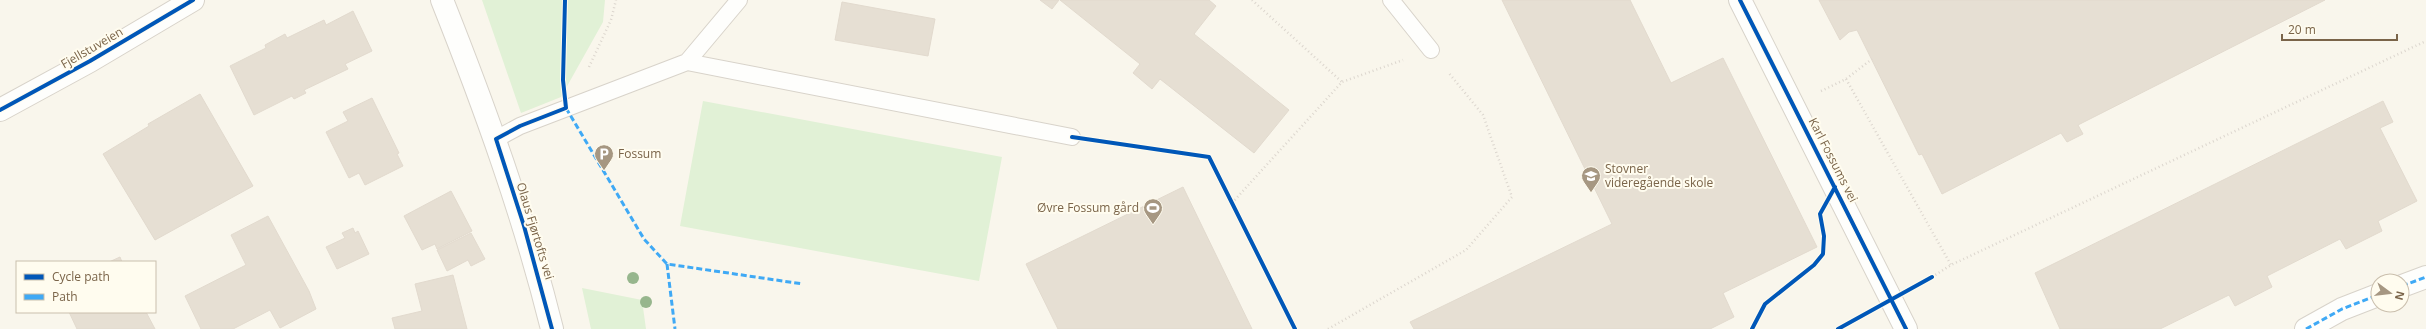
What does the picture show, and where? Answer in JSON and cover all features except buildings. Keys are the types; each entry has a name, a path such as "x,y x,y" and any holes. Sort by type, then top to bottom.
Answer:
{"street":[{"name":"Fjellstuveien","path":"0,110 90,62 193,0"},
{"name":"Olaus Fjørtofts vei","path":"442,0 496,139 524,226 552,329"},
{"name":"Karl Fossums vei","path":"1740,0 1794,104 1906,329"},
{"path":"2410,283 2426,277"},
{"path":"2306,329 2342,308 2370,298"}],"lane":[{"path":"496,139 520,126 687,62 739,0"},
{"path":"1391,0 1431,50"},
{"path":"687,62 1072,137"}],"path":[{"path":"565,0 563,80 566,108"},
{"path":"566,108 596,56 611,20 616,0"},
{"path":"1252,0 1342,82"},
{"path":"1925,281 1952,266 2426,41"},
{"path":"1232,203 1342,82 1431,50 1483,115 1512,197 1466,250 1328,329"},
{"path":"1794,104 1846,79 1872,59"},
{"path":"1846,79 1952,266"},
{"path":"1229,196 1236,210"}],"green space":[{"path":"482,0 605,0 603,22 561,97 521,113"},
{"path":"703,101 1002,157 979,281 680,226"},
{"path":"582,288 642,300 646,329 591,329"}],"marked path":[{"path":"566,108 644,239 667,264 803,284"},
{"path":"667,264 675,329"},
{"path":"2410,283 2426,277"},
{"path":"2306,329 2342,309 2370,298"}],"cycle path":[{"path":"0,110 90,61 193,0"},
{"path":"552,329 524,226 496,139 520,126 566,108 563,80 565,0"},
{"path":"1740,0 1906,329"},
{"path":"1072,137 1209,157 1295,329"},
{"path":"1752,329 1765,304 1814,265 1823,254 1824,236 1820,214 1835,187"},
{"path":"1838,329 1932,277"}],"place":[{"name":"Fossum","path":"604,171"},
{"name":"Stovner videregående skole","path":"1591,193"},
{"name":"Øvre Fossum gård","path":"1153,225"}]}
